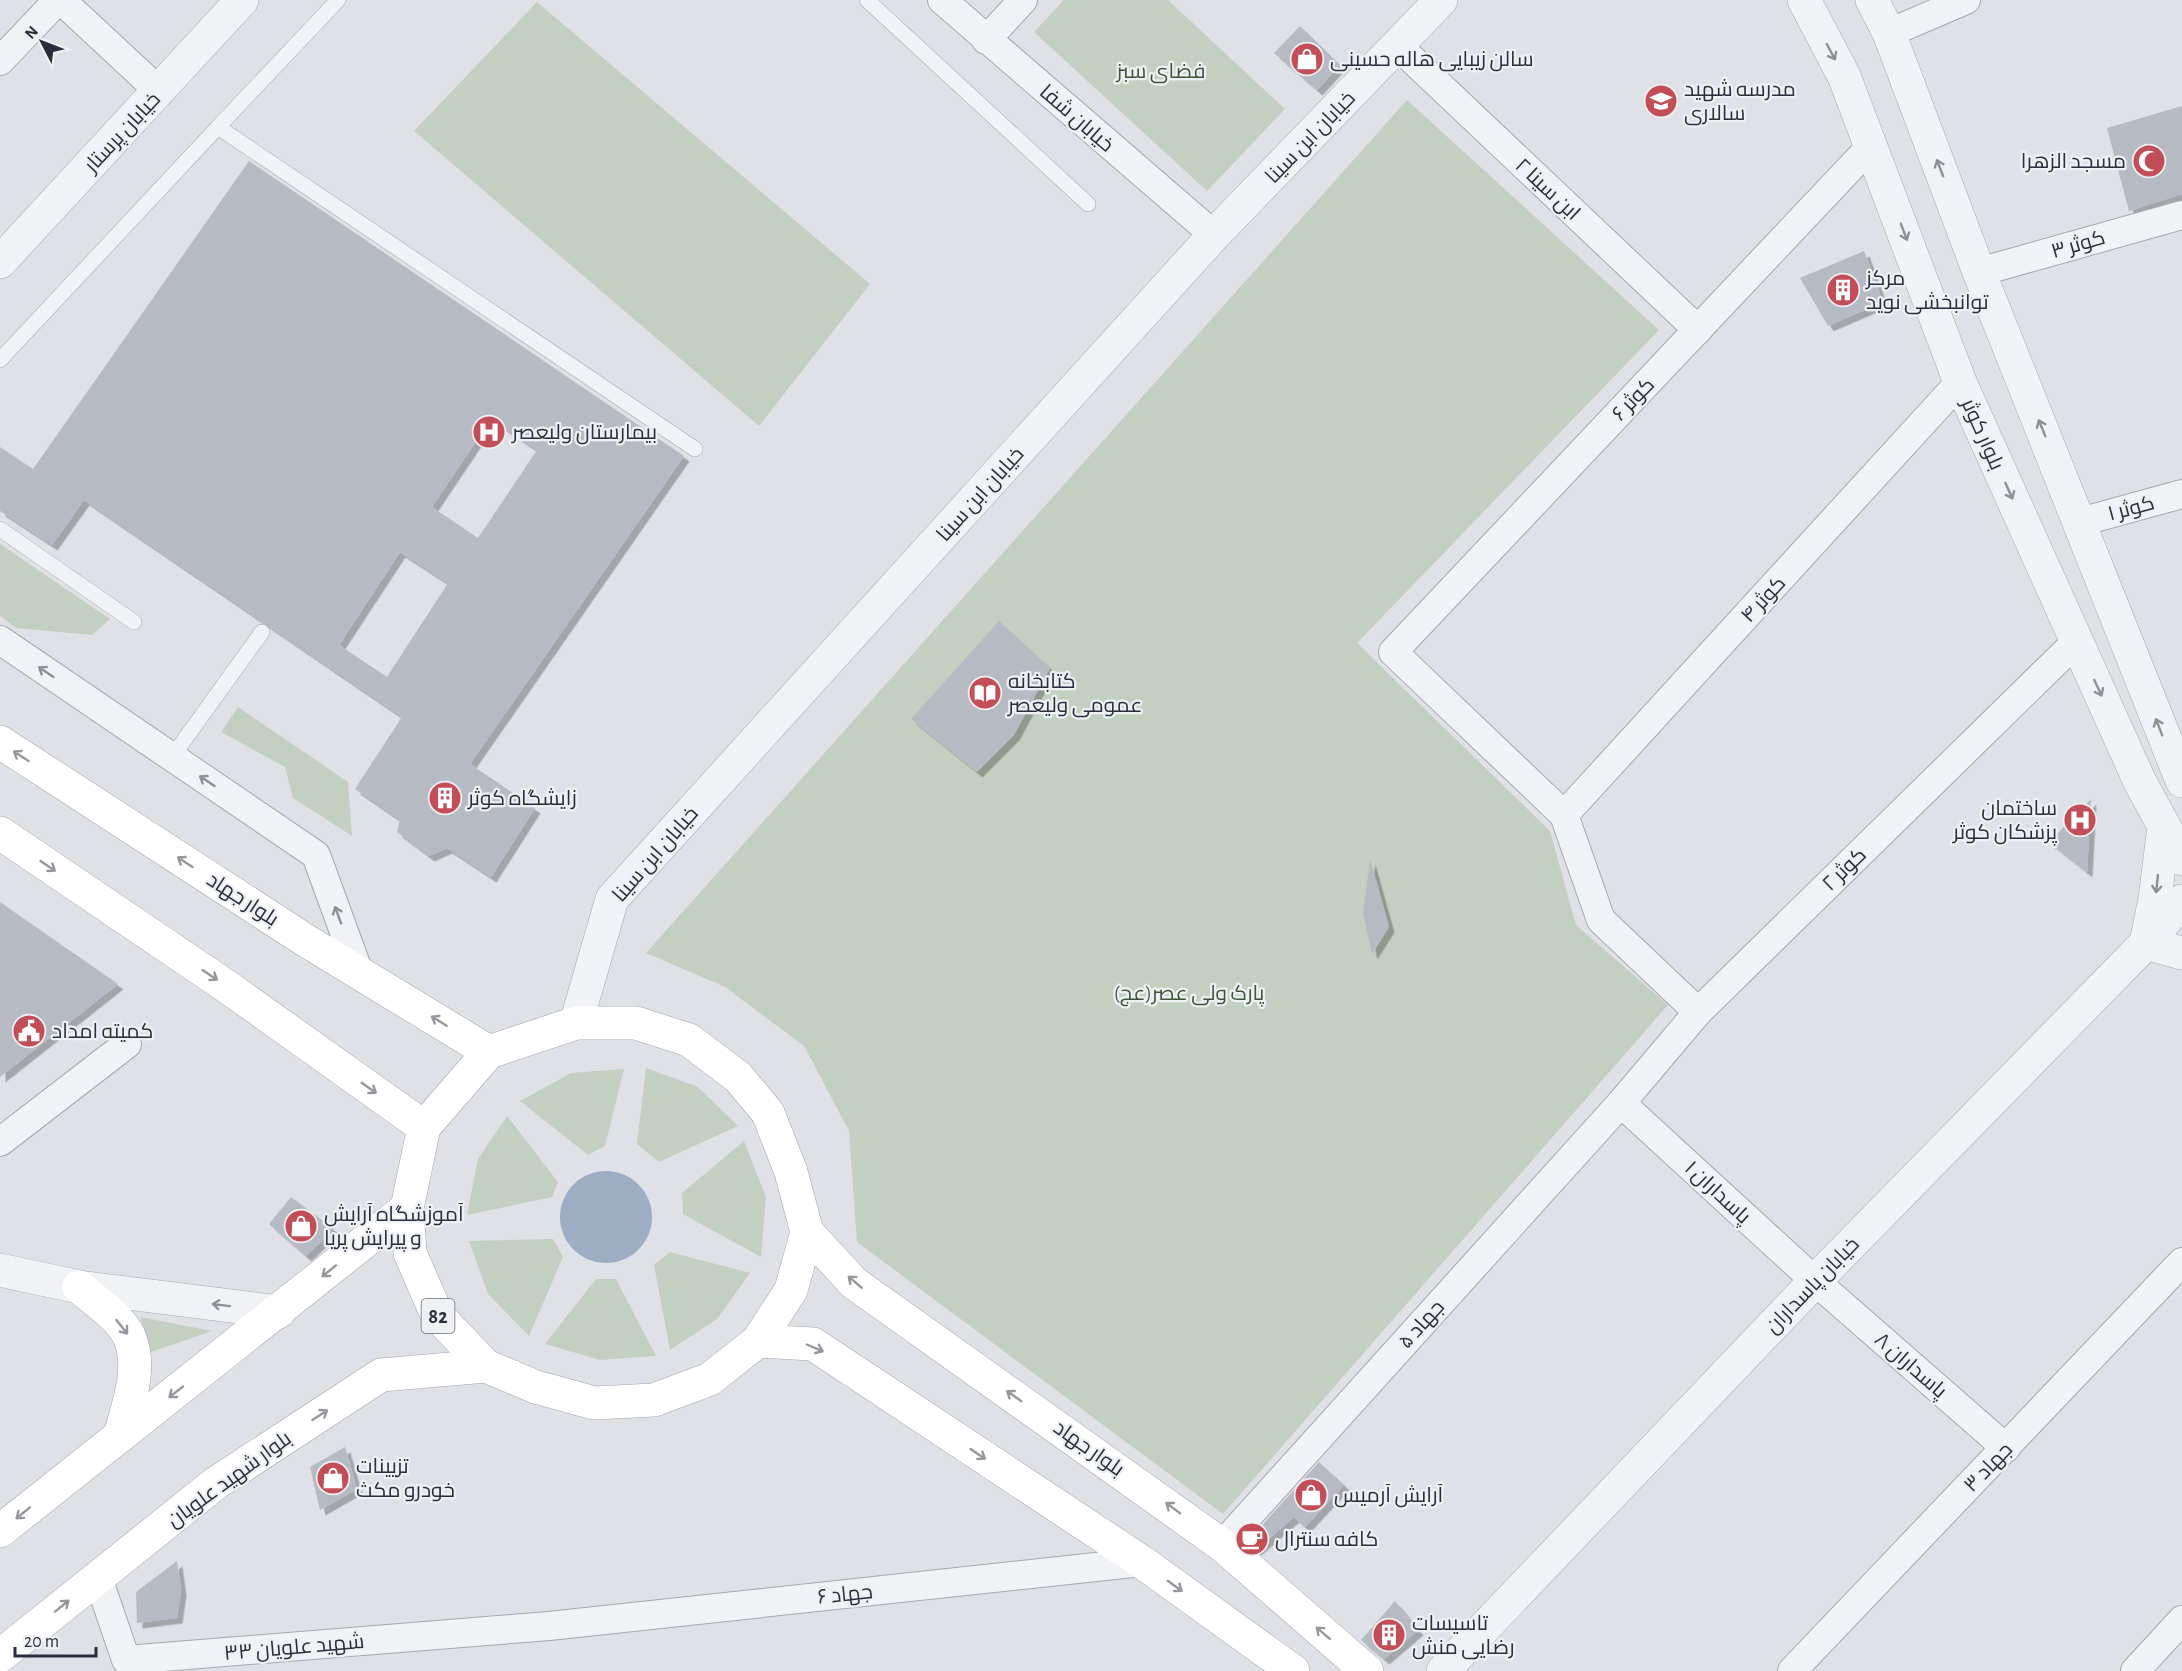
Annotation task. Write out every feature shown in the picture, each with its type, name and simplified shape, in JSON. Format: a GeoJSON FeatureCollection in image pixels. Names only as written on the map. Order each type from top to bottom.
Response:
{"type":"FeatureCollection","features":[{"type":"Feature","properties":{"kind":"main road","name":"بلوار جهاد"},"geometry":{"type":"LineString","coordinates":[[0,742],[305,940],[358,970],[489,1052]]}},
{"type":"Feature","properties":{"kind":"main road"},"geometry":{"type":"LineString","coordinates":[[0,833],[226,986],[424,1127]]}},
{"type":"Feature","properties":{"kind":"main road"},"geometry":{"type":"LineString","coordinates":[[489,1052],[576,1023],[636,1023],[688,1040],[738,1077],[768,1113],[791,1172],[807,1232]]}},
{"type":"Feature","properties":{"kind":"main road","name":"82"},"geometry":{"type":"LineString","coordinates":[[489,1052],[424,1127],[407,1208],[410,1253],[437,1315],[486,1366],[536,1388],[594,1403],[654,1400],[710,1379],[758,1341],[791,1290],[807,1232]]}},
{"type":"Feature","properties":{"kind":"main road"},"geometry":{"type":"LineString","coordinates":[[0,1532],[407,1208]]}},
{"type":"Feature","properties":{"kind":"main road","name":"بلوار جهاد"},"geometry":{"type":"LineString","coordinates":[[807,1232],[854,1283],[1222,1545],[1367,1671]]}},
{"type":"Feature","properties":{"kind":"main road"},"geometry":{"type":"LineString","coordinates":[[79,1287],[114,1317],[129,1336],[135,1372],[120,1436]]}},
{"type":"Feature","properties":{"kind":"main road"},"geometry":{"type":"LineString","coordinates":[[758,1341],[813,1344],[1142,1562],[1293,1671]]}},
{"type":"Feature","properties":{"kind":"main road","name":"بلوار شهید علویان"},"geometry":{"type":"LineString","coordinates":[[0,1656],[216,1484],[381,1375],[486,1366]]}},
{"type":"Feature","properties":{"kind":"street"},"geometry":{"type":"LineString","coordinates":[[0,61],[60,0],[160,92]]}},
{"type":"Feature","properties":{"kind":"street","name":"خیابان پرستار"},"geometry":{"type":"LineString","coordinates":[[0,262],[160,92],[242,0]]}},
{"type":"Feature","properties":{"kind":"street","name":"خیابان شفا"},"geometry":{"type":"LineString","coordinates":[[942,0],[1214,235]]}},
{"type":"Feature","properties":{"kind":"street"},"geometry":{"type":"LineString","coordinates":[[986,40],[1023,0]]}},
{"type":"Feature","properties":{"kind":"street","name":"خیابان ابن سینا"},"geometry":{"type":"LineString","coordinates":[[576,1023],[612,899],[1214,235],[1441,0]]}},
{"type":"Feature","properties":{"kind":"street","name":"بلوار کوثر"},"geometry":{"type":"LineString","coordinates":[[1804,0],[1844,76],[1960,382],[2140,782],[2182,859]]}},
{"type":"Feature","properties":{"kind":"street"},"geometry":{"type":"LineString","coordinates":[[1872,0],[1889,33],[1979,272],[2178,773],[2140,782]]}},
{"type":"Feature","properties":{"kind":"street"},"geometry":{"type":"LineString","coordinates":[[1889,33],[1966,0]]}},
{"type":"Feature","properties":{"kind":"street","name":"ابن سینا ۲"},"geometry":{"type":"LineString","coordinates":[[1398,47],[1698,330]]}},
{"type":"Feature","properties":{"kind":"street","name":"کوثر ۶"},"geometry":{"type":"LineString","coordinates":[[1564,815],[1392,652],[1872,145]]}},
{"type":"Feature","properties":{"kind":"street","name":"کوثر ۳"},"geometry":{"type":"LineString","coordinates":[[1979,272],[2179,216]]}},
{"type":"Feature","properties":{"kind":"street","name":"کوثر ۴"},"geometry":{"type":"LineString","coordinates":[[1564,815],[1960,382]]}},
{"type":"Feature","properties":{"kind":"street","name":"کوثر ۱"},"geometry":{"type":"LineString","coordinates":[[2080,522],[2182,494]]}},
{"type":"Feature","properties":{"kind":"street"},"geometry":{"type":"LineString","coordinates":[[0,640],[316,855],[358,970]]}},
{"type":"Feature","properties":{"kind":"street","name":"کوثر ۲"},"geometry":{"type":"LineString","coordinates":[[1621,1103],[1698,1012],[2076,642]]}},
{"type":"Feature","properties":{"kind":"street"},"geometry":{"type":"LineString","coordinates":[[1564,815],[1601,920],[1698,1012]]}},
{"type":"Feature","properties":{"kind":"street"},"geometry":{"type":"LineString","coordinates":[[2164,826],[2155,899],[2146,943],[2182,953]]}},
{"type":"Feature","properties":{"kind":"street","name":"خیابان پاسداران"},"geometry":{"type":"LineString","coordinates":[[1443,1671],[1815,1281],[2146,943],[2182,901]]}},
{"type":"Feature","properties":{"kind":"street"},"geometry":{"type":"LineString","coordinates":[[0,1142],[127,1044]]}},
{"type":"Feature","properties":{"kind":"street","name":"پاسداران ۱"},"geometry":{"type":"LineString","coordinates":[[1621,1103],[1815,1281]]}},
{"type":"Feature","properties":{"kind":"street","name":"جهاد ۵"},"geometry":{"type":"LineString","coordinates":[[1222,1545],[1621,1103]]}},
{"type":"Feature","properties":{"kind":"street","name":"جهاد ۳"},"geometry":{"type":"LineString","coordinates":[[1792,1671],[2182,1262]]}},
{"type":"Feature","properties":{"kind":"street"},"geometry":{"type":"LineString","coordinates":[[0,1270],[79,1287],[279,1312]]}},
{"type":"Feature","properties":{"kind":"street","name":"پاسداران ۸"},"geometry":{"type":"LineString","coordinates":[[1815,1281],[2006,1448]]}},
{"type":"Feature","properties":{"kind":"street","name":"جهاد ۶"},"geometry":{"type":"LineString","coordinates":[[549,1626],[1142,1562]]}},
{"type":"Feature","properties":{"kind":"street","name":"شهید علویان ۳۳"},"geometry":{"type":"LineString","coordinates":[[98,1578],[126,1660],[549,1626]]}},
{"type":"Feature","properties":{"kind":"street"},"geometry":{"type":"LineString","coordinates":[[2135,1671],[2182,1620]]}},
{"type":"Feature","properties":{"kind":"lane"},"geometry":{"type":"LineString","coordinates":[[0,360],[338,0]]}},
{"type":"Feature","properties":{"kind":"lane"},"geometry":{"type":"LineString","coordinates":[[867,0],[1088,204]]}},
{"type":"Feature","properties":{"kind":"lane"},"geometry":{"type":"LineString","coordinates":[[218,127],[695,449]]}},
{"type":"Feature","properties":{"kind":"lane"},"geometry":{"type":"LineString","coordinates":[[0,529],[134,622]]}},
{"type":"Feature","properties":{"kind":"lane"},"geometry":{"type":"LineString","coordinates":[[172,757],[262,632]]}},
{"type":"Feature","properties":{"kind":"green space","name":"فضای سبز"},"geometry":{"type":"Polygon","coordinates":[[[1064,0],[1168,0],[1285,109],[1207,191],[1034,32],[1064,0]]]}},
{"type":"Feature","properties":{"kind":"green space"},"geometry":{"type":"Polygon","coordinates":[[[537,2],[870,284],[759,426],[414,131],[537,2]]]}},
{"type":"Feature","properties":{"kind":"green space","name":"پارک ولی عصر(عج)"},"geometry":{"type":"Polygon","coordinates":[[[1407,100],[1659,330],[1357,643],[1550,831],[1576,925],[1668,1005],[1223,1514],[857,1242],[849,1131],[804,1046],[725,987],[646,953],[1407,100]]]}},
{"type":"Feature","properties":{"kind":"green space"},"geometry":{"type":"Polygon","coordinates":[[[0,544],[110,619],[92,635],[16,628],[0,616],[0,544]]]}},
{"type":"Feature","properties":{"kind":"green space"},"geometry":{"type":"Polygon","coordinates":[[[238,707],[348,782],[352,836],[293,798],[285,767],[221,732],[238,707]]]}},
{"type":"Feature","properties":{"kind":"green space"},"geometry":{"type":"Polygon","coordinates":[[[646,1068],[698,1087],[738,1126],[659,1162],[637,1144],[646,1068]]]}},
{"type":"Feature","properties":{"kind":"green space"},"geometry":{"type":"Polygon","coordinates":[[[624,1069],[605,1146],[588,1155],[520,1101],[571,1073],[624,1069]]]}},
{"type":"Feature","properties":{"kind":"green space"},"geometry":{"type":"Polygon","coordinates":[[[507,1116],[558,1182],[552,1197],[467,1215],[478,1159],[507,1116]]]}},
{"type":"Feature","properties":{"kind":"green space"},"geometry":{"type":"Polygon","coordinates":[[[744,1141],[766,1197],[761,1257],[683,1214],[682,1193],[744,1141]]]}},
{"type":"Feature","properties":{"kind":"green space"},"geometry":{"type":"Polygon","coordinates":[[[553,1239],[563,1257],[529,1336],[488,1294],[469,1241],[553,1239]]]}},
{"type":"Feature","properties":{"kind":"green space"},"geometry":{"type":"Polygon","coordinates":[[[670,1252],[750,1273],[717,1319],[670,1350],[654,1265],[670,1252]]]}},
{"type":"Feature","properties":{"kind":"green space"},"geometry":{"type":"Polygon","coordinates":[[[596,1279],[616,1279],[656,1356],[600,1360],[545,1344],[596,1279]]]}},
{"type":"Feature","properties":{"kind":"green space"},"geometry":{"type":"Polygon","coordinates":[[[140,1317],[212,1331],[151,1352],[140,1317]]]}},
{"type":"Feature","properties":{"kind":"water"},"geometry":{"type":"Polygon","coordinates":[[[606,1171],[624,1174],[639,1184],[649,1199],[652,1217],[649,1235],[639,1250],[624,1260],[606,1263],[588,1260],[573,1250],[563,1235],[560,1217],[563,1199],[573,1184],[588,1174],[606,1171]]]}},
{"type":"Feature","properties":{"kind":"building","name":"سالن زیبایی هاله حسینی"},"geometry":{"type":"Polygon","coordinates":[[[1300,26],[1340,65],[1317,90],[1274,53],[1300,26]]]}},
{"type":"Feature","properties":{"kind":"building","name":"مسجد الزهرا"},"geometry":{"type":"Polygon","coordinates":[[[2182,106],[2182,194],[2129,211],[2107,128],[2182,106]]]}},
{"type":"Feature","properties":{"kind":"building"},"geometry":{"type":"Polygon","coordinates":[[[249,161],[684,456],[470,764],[535,808],[491,877],[447,848],[429,856],[397,832],[400,820],[355,789],[402,717],[84,500],[52,545],[0,511],[0,447],[33,469],[249,161]],[[491,419],[432,507],[478,538],[537,450],[491,419]],[[400,552],[339,645],[387,677],[448,583],[400,552]]]}},
{"type":"Feature","properties":{"kind":"building","name":"مرکز توانبخشی نوید"},"geometry":{"type":"Polygon","coordinates":[[[1864,251],[1883,302],[1828,326],[1800,278],[1864,251]]]}},
{"type":"Feature","properties":{"kind":"building","name":"کتابخانه عمومی ولیعصر"},"geometry":{"type":"Polygon","coordinates":[[[999,621],[1050,668],[1014,735],[977,772],[911,719],[999,621]]]}},
{"type":"Feature","properties":{"kind":"building","name":"ساختمان پزشکان کوثر"},"geometry":{"type":"Polygon","coordinates":[[[2091,799],[2087,872],[2049,842],[2091,799]]]}},
{"type":"Feature","properties":{"kind":"building"},"geometry":{"type":"Polygon","coordinates":[[[1370,859],[1389,927],[1372,954],[1363,913],[1370,859]]]}},
{"type":"Feature","properties":{"kind":"building","name":"کمیته امداد"},"geometry":{"type":"Polygon","coordinates":[[[0,902],[118,984],[0,1077],[0,902]]]}},
{"type":"Feature","properties":{"kind":"building","name":"آموزشگاه آرایش و پیرایش پریا"},"geometry":{"type":"Polygon","coordinates":[[[291,1197],[334,1229],[306,1256],[269,1224],[291,1197]]]}},
{"type":"Feature","properties":{"kind":"building","name":"تزیینات خودرو مکث"},"geometry":{"type":"Polygon","coordinates":[[[345,1447],[357,1489],[320,1510],[310,1467],[345,1447]]]}},
{"type":"Feature","properties":{"kind":"building","name":"آرایش آرمیس"},"geometry":{"type":"Polygon","coordinates":[[[1319,1462],[1344,1485],[1305,1527],[1294,1517],[1256,1550],[1247,1542],[1319,1462]]]}},
{"type":"Feature","properties":{"kind":"building"},"geometry":{"type":"Polygon","coordinates":[[[177,1561],[181,1590],[177,1618],[137,1623],[136,1592],[177,1561]]]}},
{"type":"Feature","properties":{"kind":"building","name":"تاسیسات رضایی منش"},"geometry":{"type":"Polygon","coordinates":[[[1395,1601],[1418,1630],[1384,1659],[1361,1640],[1395,1601]]]}},
{"type":"Feature","properties":{"kind":"place","name":"سالن زیبایی هاله حسینی"},"geometry":{"type":"Point","coordinates":[1307,59]}},
{"type":"Feature","properties":{"kind":"place","name":"مدرسه شهید سالاری"},"geometry":{"type":"Point","coordinates":[1661,101]}},
{"type":"Feature","properties":{"kind":"place","name":"مسجد الزهرا"},"geometry":{"type":"Point","coordinates":[2149,161]}},
{"type":"Feature","properties":{"kind":"place","name":"مرکز توانبخشی نوید"},"geometry":{"type":"Point","coordinates":[1843,290]}},
{"type":"Feature","properties":{"kind":"place","name":"بیمارستان ولیعصر"},"geometry":{"type":"Point","coordinates":[489,432]}},
{"type":"Feature","properties":{"kind":"place","name":"کتابخانه عمومی ولیعصر"},"geometry":{"type":"Point","coordinates":[985,693]}},
{"type":"Feature","properties":{"kind":"place","name":"زایشگاه کوثر"},"geometry":{"type":"Point","coordinates":[445,798]}},
{"type":"Feature","properties":{"kind":"place","name":"ساختمان پزشکان کوثر"},"geometry":{"type":"Point","coordinates":[2080,820]}},
{"type":"Feature","properties":{"kind":"place","name":"کمیته امداد"},"geometry":{"type":"Point","coordinates":[29,1031]}},
{"type":"Feature","properties":{"kind":"place","name":"آموزشگاه آرایش و پیرایش پریا"},"geometry":{"type":"Point","coordinates":[301,1226]}},
{"type":"Feature","properties":{"kind":"place","name":"تزیینات خودرو مکث"},"geometry":{"type":"Point","coordinates":[333,1478]}},
{"type":"Feature","properties":{"kind":"place","name":"آرایش آرمیس"},"geometry":{"type":"Point","coordinates":[1311,1495]}},
{"type":"Feature","properties":{"kind":"place","name":"کافه سنترال"},"geometry":{"type":"Point","coordinates":[1252,1539]}},
{"type":"Feature","properties":{"kind":"place","name":"تاسیسات رضایی منش"},"geometry":{"type":"Point","coordinates":[1389,1635]}}]}
